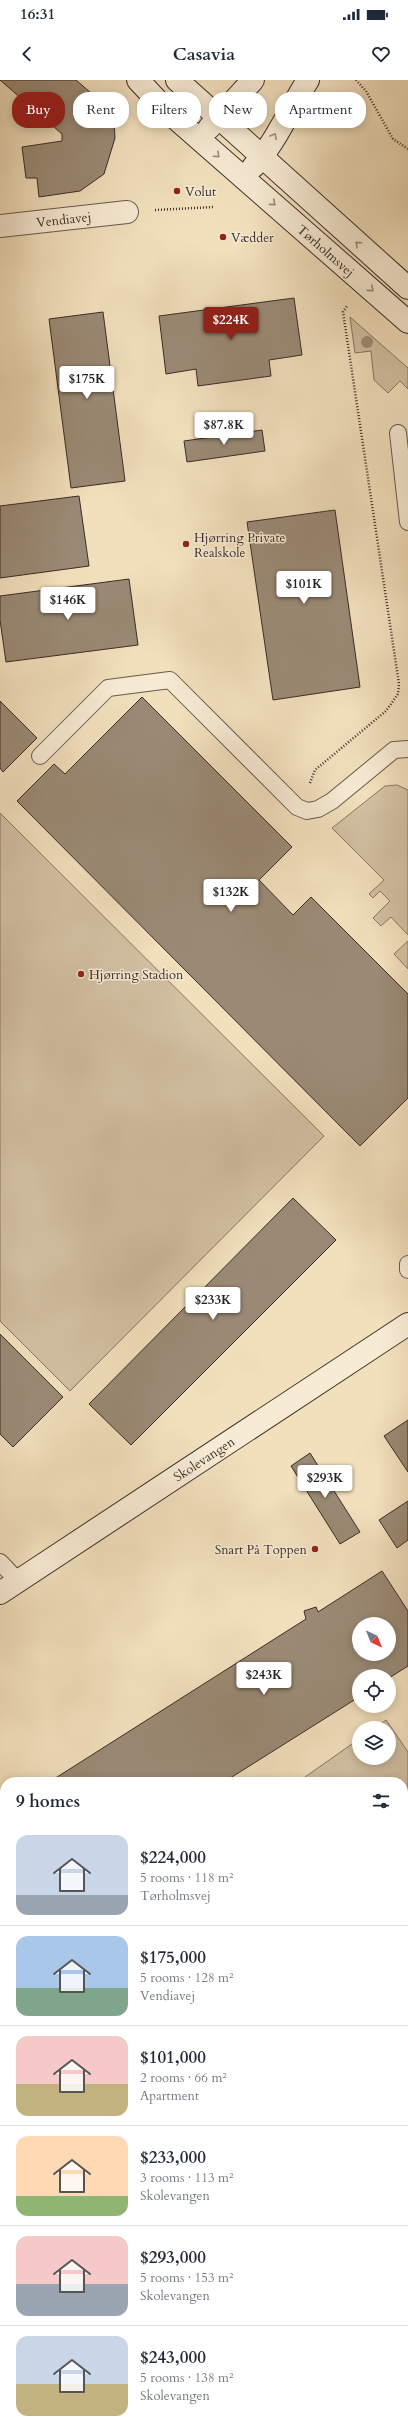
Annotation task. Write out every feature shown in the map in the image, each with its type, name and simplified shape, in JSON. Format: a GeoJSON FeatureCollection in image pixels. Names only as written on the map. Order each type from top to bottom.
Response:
{"type":"FeatureCollection","features":[{"type":"Feature","properties":{"kind":"street","name":"Tørholmsvej"},"geometry":{"type":"LineString","coordinates":[[138,80],[243,179],[408,322]]}},
{"type":"Feature","properties":{"kind":"street","name":"Tørholmsvej"},"geometry":{"type":"LineString","coordinates":[[177,80],[209,107]]}},
{"type":"Feature","properties":{"kind":"street"},"geometry":{"type":"LineString","coordinates":[[242,92],[253,80]]}},
{"type":"Feature","properties":{"kind":"street"},"geometry":{"type":"LineString","coordinates":[[243,179],[263,157],[308,80]]}},
{"type":"Feature","properties":{"kind":"street"},"geometry":{"type":"LineString","coordinates":[[199,139],[209,128]]}},
{"type":"Feature","properties":{"kind":"street","name":"Tørholmsvej"},"geometry":{"type":"LineString","coordinates":[[232,128],[408,288]]}},
{"type":"Feature","properties":{"kind":"street","name":"Vendiavej"},"geometry":{"type":"LineString","coordinates":[[0,226],[127,212]]}},
{"type":"Feature","properties":{"kind":"street","name":"Skolevangen"},"geometry":{"type":"LineString","coordinates":[[0,1593],[408,1324]]}},
{"type":"Feature","properties":{"kind":"lane"},"geometry":{"type":"LineString","coordinates":[[408,442],[398,433],[408,522]]}},
{"type":"Feature","properties":{"kind":"lane"},"geometry":{"type":"LineString","coordinates":[[40,756],[108,688],[170,680],[298,807],[308,811],[318,809],[332,801],[394,750],[408,749]]}},
{"type":"Feature","properties":{"kind":"lane"},"geometry":{"type":"LineString","coordinates":[[408,1264],[408,1270]]}},
{"type":"Feature","properties":{"kind":"lane"},"geometry":{"type":"LineString","coordinates":[[0,1562],[18,1581]]}},
{"type":"Feature","properties":{"kind":"path"},"geometry":{"type":"LineString","coordinates":[[356,80],[366,91],[393,139],[408,149]]}},
{"type":"Feature","properties":{"kind":"path"},"geometry":{"type":"LineString","coordinates":[[127,212],[214,207]]}},
{"type":"Feature","properties":{"kind":"path"},"geometry":{"type":"LineString","coordinates":[[305,786],[309,785],[314,777],[315,770],[386,711],[398,694],[399,684],[343,312],[365,284]]}},
{"type":"Feature","properties":{"kind":"shaded area"},"geometry":{"type":"Polygon","coordinates":[[[350,317],[408,368],[408,389],[400,381],[388,393],[374,380],[371,351],[355,353],[350,317]]]}},
{"type":"Feature","properties":{"kind":"shaded area"},"geometry":{"type":"Polygon","coordinates":[[[397,785],[408,790],[408,935],[391,917],[381,926],[373,918],[390,901],[380,891],[373,898],[369,894],[384,880],[332,828],[385,786],[397,785]]]}},
{"type":"Feature","properties":{"kind":"shaded area","name":"Hjørring Stadion"},"geometry":{"type":"Polygon","coordinates":[[[0,813],[324,1136],[70,1391],[0,1321],[0,813]]]}},
{"type":"Feature","properties":{"kind":"shaded area"},"geometry":{"type":"Polygon","coordinates":[[[408,941],[408,969],[394,954],[408,941]]]}},
{"type":"Feature","properties":{"kind":"shaded area"},"geometry":{"type":"Polygon","coordinates":[[[396,1735],[408,1752],[408,1777],[305,1777],[352,1744],[352,1765],[396,1765],[396,1735]]]}},
{"type":"Feature","properties":{"kind":"building"},"geometry":{"type":"Polygon","coordinates":[[[0,80],[76,80],[90,92],[73,92],[73,128],[114,128],[115,138],[104,174],[80,191],[39,197],[37,178],[26,178],[22,147],[62,141],[62,134],[55,128],[65,128],[65,92],[14,92],[0,80]]]}},
{"type":"Feature","properties":{"kind":"building"},"geometry":{"type":"Polygon","coordinates":[[[294,298],[302,355],[269,360],[271,376],[198,386],[196,369],[166,374],[159,316],[294,298]]]}},
{"type":"Feature","properties":{"kind":"building"},"geometry":{"type":"Polygon","coordinates":[[[103,312],[125,481],[71,488],[49,319],[103,312]]]}},
{"type":"Feature","properties":{"kind":"building"},"geometry":{"type":"Polygon","coordinates":[[[262,430],[265,451],[187,462],[184,441],[262,430]]]}},
{"type":"Feature","properties":{"kind":"building"},"geometry":{"type":"Polygon","coordinates":[[[79,496],[89,566],[0,578],[0,506],[79,496]]]}},
{"type":"Feature","properties":{"kind":"building"},"geometry":{"type":"Polygon","coordinates":[[[335,510],[360,687],[273,700],[247,522],[335,510]]]}},
{"type":"Feature","properties":{"kind":"building"},"geometry":{"type":"Polygon","coordinates":[[[129,579],[138,645],[6,662],[0,620],[0,596],[129,579]]]}},
{"type":"Feature","properties":{"kind":"building"},"geometry":{"type":"Polygon","coordinates":[[[142,697],[292,847],[259,880],[293,915],[311,897],[408,994],[408,1098],[360,1146],[17,801],[54,764],[65,774],[142,697]]]}},
{"type":"Feature","properties":{"kind":"building"},"geometry":{"type":"Polygon","coordinates":[[[0,701],[37,738],[3,772],[0,768],[0,701]]]}},
{"type":"Feature","properties":{"kind":"building"},"geometry":{"type":"Polygon","coordinates":[[[293,1198],[336,1240],[131,1445],[89,1404],[293,1198]]]}},
{"type":"Feature","properties":{"kind":"building"},"geometry":{"type":"Polygon","coordinates":[[[0,1334],[63,1397],[13,1447],[0,1434],[0,1334]]]}},
{"type":"Feature","properties":{"kind":"building"},"geometry":{"type":"Polygon","coordinates":[[[408,1420],[408,1472],[384,1436],[408,1420]]]}},
{"type":"Feature","properties":{"kind":"building"},"geometry":{"type":"Polygon","coordinates":[[[310,1453],[360,1532],[340,1544],[291,1466],[310,1453]]]}},
{"type":"Feature","properties":{"kind":"building"},"geometry":{"type":"Polygon","coordinates":[[[408,1501],[408,1540],[397,1548],[379,1520],[408,1501]]]}},
{"type":"Feature","properties":{"kind":"building"},"geometry":{"type":"Polygon","coordinates":[[[382,1571],[408,1611],[408,1666],[396,1674],[396,1669],[352,1669],[352,1701],[232,1777],[57,1777],[306,1619],[304,1611],[316,1607],[318,1612],[382,1571]]]}},
{"type":"Feature","properties":{"kind":"place","name":"Volut"},"geometry":{"type":"Point","coordinates":[177,191]}},
{"type":"Feature","properties":{"kind":"place","name":"Vædder"},"geometry":{"type":"Point","coordinates":[223,237]}},
{"type":"Feature","properties":{"kind":"place","name":"Hjørring Private Realskole"},"geometry":{"type":"Point","coordinates":[186,544]}},
{"type":"Feature","properties":{"kind":"place","name":"Hjørring Stadion"},"geometry":{"type":"Point","coordinates":[81,974]}},
{"type":"Feature","properties":{"kind":"place","name":"Snart På Toppen"},"geometry":{"type":"Point","coordinates":[315,1549]}}]}
